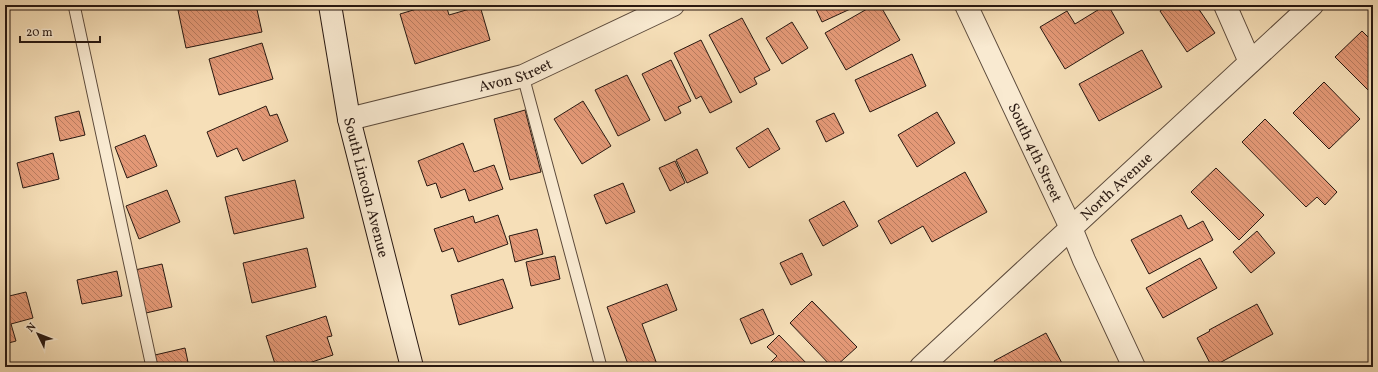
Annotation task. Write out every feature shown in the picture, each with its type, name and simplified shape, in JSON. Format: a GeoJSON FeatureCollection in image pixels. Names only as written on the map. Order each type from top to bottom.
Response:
{"type":"FeatureCollection","features":[{"type":"Feature","properties":{"kind":"street","name":"South Lincoln Avenue"},"geometry":{"type":"LineString","coordinates":[[330,5],[349,119],[412,367]]}},
{"type":"Feature","properties":{"kind":"street","name":"South 4th Street"},"geometry":{"type":"LineString","coordinates":[[966,5],[1071,228],[1084,260],[1134,367]]}},
{"type":"Feature","properties":{"kind":"street"},"geometry":{"type":"LineString","coordinates":[[1225,5],[1250,62]]}},
{"type":"Feature","properties":{"kind":"street","name":"North Avenue"},"geometry":{"type":"LineString","coordinates":[[920,367],[1312,5]]}},
{"type":"Feature","properties":{"kind":"street","name":"Avon Street"},"geometry":{"type":"LineString","coordinates":[[349,119],[523,76],[661,8]]}},
{"type":"Feature","properties":{"kind":"lane"},"geometry":{"type":"LineString","coordinates":[[74,5],[152,367]]}},
{"type":"Feature","properties":{"kind":"lane"},"geometry":{"type":"LineString","coordinates":[[523,76],[601,367]]}},
{"type":"Feature","properties":{"kind":"building"},"geometry":{"type":"Polygon","coordinates":[[[201,5],[256,5],[262,32],[186,48],[178,10],[201,5]]]}},
{"type":"Feature","properties":{"kind":"building"},"geometry":{"type":"Polygon","coordinates":[[[430,5],[446,5],[449,15],[480,6],[490,40],[415,64],[400,14],[430,5]]]}},
{"type":"Feature","properties":{"kind":"building"},"geometry":{"type":"Polygon","coordinates":[[[814,5],[859,5],[822,22],[814,5]]]}},
{"type":"Feature","properties":{"kind":"building"},"geometry":{"type":"Polygon","coordinates":[[[874,5],[880,5],[900,40],[846,70],[825,33],[874,5]]]}},
{"type":"Feature","properties":{"kind":"building"},"geometry":{"type":"Polygon","coordinates":[[[1108,5],[1124,33],[1065,69],[1040,27],[1067,11],[1075,24],[1108,5]]]}},
{"type":"Feature","properties":{"kind":"building"},"geometry":{"type":"Polygon","coordinates":[[[1169,5],[1196,5],[1215,33],[1187,52],[1160,11],[1169,5]]]}},
{"type":"Feature","properties":{"kind":"building"},"geometry":{"type":"Polygon","coordinates":[[[742,18],[770,70],[754,78],[757,84],[740,93],[709,35],[742,18]]]}},
{"type":"Feature","properties":{"kind":"building"},"geometry":{"type":"Polygon","coordinates":[[[792,22],[808,48],[782,64],[766,38],[792,22]]]}},
{"type":"Feature","properties":{"kind":"building"},"geometry":{"type":"Polygon","coordinates":[[[1362,31],[1373,42],[1373,95],[1335,57],[1362,31]]]}},
{"type":"Feature","properties":{"kind":"building"},"geometry":{"type":"Polygon","coordinates":[[[701,40],[732,102],[710,113],[701,96],[696,99],[674,53],[701,40]]]}},
{"type":"Feature","properties":{"kind":"building"},"geometry":{"type":"Polygon","coordinates":[[[262,43],[273,79],[219,95],[209,59],[262,43]]]}},
{"type":"Feature","properties":{"kind":"building"},"geometry":{"type":"Polygon","coordinates":[[[1142,50],[1162,87],[1099,121],[1079,84],[1142,50]]]}},
{"type":"Feature","properties":{"kind":"building"},"geometry":{"type":"Polygon","coordinates":[[[912,54],[926,86],[870,112],[855,80],[912,54]]]}},
{"type":"Feature","properties":{"kind":"building"},"geometry":{"type":"Polygon","coordinates":[[[671,60],[691,101],[678,107],[681,113],[665,121],[642,74],[671,60]]]}},
{"type":"Feature","properties":{"kind":"building"},"geometry":{"type":"Polygon","coordinates":[[[627,75],[650,120],[618,136],[595,90],[627,75]]]}},
{"type":"Feature","properties":{"kind":"building"},"geometry":{"type":"Polygon","coordinates":[[[1324,82],[1360,119],[1329,149],[1293,113],[1324,82]]]}},
{"type":"Feature","properties":{"kind":"building"},"geometry":{"type":"Polygon","coordinates":[[[583,101],[611,146],[582,164],[554,119],[583,101]]]}},
{"type":"Feature","properties":{"kind":"building"},"geometry":{"type":"Polygon","coordinates":[[[266,106],[270,116],[277,114],[288,141],[243,161],[237,148],[217,157],[207,132],[266,106]]]}},
{"type":"Feature","properties":{"kind":"building"},"geometry":{"type":"Polygon","coordinates":[[[525,110],[541,172],[510,180],[494,119],[525,110]]]}},
{"type":"Feature","properties":{"kind":"building"},"geometry":{"type":"Polygon","coordinates":[[[79,111],[85,135],[60,141],[55,117],[79,111]]]}},
{"type":"Feature","properties":{"kind":"building"},"geometry":{"type":"Polygon","coordinates":[[[937,112],[955,143],[917,167],[898,135],[937,112]]]}},
{"type":"Feature","properties":{"kind":"building"},"geometry":{"type":"Polygon","coordinates":[[[834,113],[844,133],[826,142],[816,121],[834,113]]]}},
{"type":"Feature","properties":{"kind":"building"},"geometry":{"type":"Polygon","coordinates":[[[1265,119],[1337,192],[1325,205],[1317,197],[1306,207],[1242,142],[1265,119]]]}},
{"type":"Feature","properties":{"kind":"building"},"geometry":{"type":"Polygon","coordinates":[[[768,128],[780,149],[749,168],[736,148],[768,128]]]}},
{"type":"Feature","properties":{"kind":"building"},"geometry":{"type":"Polygon","coordinates":[[[145,135],[157,166],[127,178],[115,147],[145,135]]]}},
{"type":"Feature","properties":{"kind":"building"},"geometry":{"type":"Polygon","coordinates":[[[1373,137],[1373,145],[1369,141],[1373,137]]]}},
{"type":"Feature","properties":{"kind":"building"},"geometry":{"type":"Polygon","coordinates":[[[463,143],[474,172],[494,165],[503,189],[469,201],[465,189],[441,198],[436,183],[427,186],[418,161],[463,143]]]}},
{"type":"Feature","properties":{"kind":"building"},"geometry":{"type":"Polygon","coordinates":[[[697,149],[708,173],[687,183],[676,160],[697,149]]]}},
{"type":"Feature","properties":{"kind":"building"},"geometry":{"type":"Polygon","coordinates":[[[53,153],[59,179],[23,188],[17,163],[53,153]]]}},
{"type":"Feature","properties":{"kind":"building"},"geometry":{"type":"Polygon","coordinates":[[[675,161],[685,183],[670,191],[659,168],[675,161]]]}},
{"type":"Feature","properties":{"kind":"building"},"geometry":{"type":"Polygon","coordinates":[[[1216,168],[1264,215],[1239,240],[1191,192],[1216,168]]]}},
{"type":"Feature","properties":{"kind":"building"},"geometry":{"type":"Polygon","coordinates":[[[965,172],[987,212],[932,242],[923,226],[891,244],[878,221],[965,172]]]}},
{"type":"Feature","properties":{"kind":"building"},"geometry":{"type":"Polygon","coordinates":[[[295,180],[304,218],[234,234],[225,197],[295,180]]]}},
{"type":"Feature","properties":{"kind":"building"},"geometry":{"type":"Polygon","coordinates":[[[623,183],[635,212],[606,224],[594,195],[623,183]]]}},
{"type":"Feature","properties":{"kind":"building"},"geometry":{"type":"Polygon","coordinates":[[[167,190],[180,222],[139,239],[126,206],[167,190]]]}},
{"type":"Feature","properties":{"kind":"building"},"geometry":{"type":"Polygon","coordinates":[[[844,201],[858,226],[823,246],[809,220],[844,201]]]}},
{"type":"Feature","properties":{"kind":"building"},"geometry":{"type":"Polygon","coordinates":[[[498,215],[508,244],[458,262],[453,248],[442,252],[434,229],[473,216],[475,223],[498,215]]]}},
{"type":"Feature","properties":{"kind":"building"},"geometry":{"type":"Polygon","coordinates":[[[1181,215],[1188,229],[1203,221],[1213,240],[1149,274],[1131,240],[1181,215]]]}},
{"type":"Feature","properties":{"kind":"building"},"geometry":{"type":"Polygon","coordinates":[[[537,229],[543,254],[515,262],[509,236],[537,229]]]}},
{"type":"Feature","properties":{"kind":"building"},"geometry":{"type":"Polygon","coordinates":[[[1257,231],[1275,253],[1251,273],[1233,252],[1257,231]]]}},
{"type":"Feature","properties":{"kind":"building"},"geometry":{"type":"Polygon","coordinates":[[[307,248],[316,287],[252,303],[243,263],[307,248]]]}},
{"type":"Feature","properties":{"kind":"building"},"geometry":{"type":"Polygon","coordinates":[[[802,253],[812,275],[791,285],[780,263],[802,253]]]}},
{"type":"Feature","properties":{"kind":"building"},"geometry":{"type":"Polygon","coordinates":[[[555,256],[560,279],[531,286],[526,262],[555,256]]]}},
{"type":"Feature","properties":{"kind":"building"},"geometry":{"type":"Polygon","coordinates":[[[1200,258],[1217,288],[1163,318],[1146,288],[1200,258]]]}},
{"type":"Feature","properties":{"kind":"building"},"geometry":{"type":"Polygon","coordinates":[[[162,264],[172,307],[146,313],[135,270],[162,264]]]}},
{"type":"Feature","properties":{"kind":"building"},"geometry":{"type":"Polygon","coordinates":[[[117,271],[122,296],[82,304],[77,280],[117,271]]]}},
{"type":"Feature","properties":{"kind":"building"},"geometry":{"type":"Polygon","coordinates":[[[503,279],[513,308],[459,325],[451,295],[503,279]]]}},
{"type":"Feature","properties":{"kind":"building"},"geometry":{"type":"Polygon","coordinates":[[[667,284],[677,310],[642,324],[658,367],[629,367],[607,307],[667,284]]]}},
{"type":"Feature","properties":{"kind":"building"},"geometry":{"type":"Polygon","coordinates":[[[26,292],[33,318],[11,324],[16,341],[5,344],[5,297],[26,292]]]}},
{"type":"Feature","properties":{"kind":"building"},"geometry":{"type":"Polygon","coordinates":[[[812,301],[857,347],[835,367],[832,367],[790,323],[812,301]]]}},
{"type":"Feature","properties":{"kind":"building"},"geometry":{"type":"Polygon","coordinates":[[[1257,304],[1273,334],[1212,367],[1197,338],[1257,304]]]}},
{"type":"Feature","properties":{"kind":"building"},"geometry":{"type":"Polygon","coordinates":[[[763,309],[774,334],[751,344],[740,319],[763,309]]]}},
{"type":"Feature","properties":{"kind":"building"},"geometry":{"type":"Polygon","coordinates":[[[326,316],[332,336],[327,337],[333,355],[297,367],[276,367],[266,336],[326,316]]]}},
{"type":"Feature","properties":{"kind":"building"},"geometry":{"type":"Polygon","coordinates":[[[1046,333],[1064,367],[997,367],[994,361],[1046,333]]]}},
{"type":"Feature","properties":{"kind":"building"},"geometry":{"type":"Polygon","coordinates":[[[779,335],[810,367],[766,367],[777,356],[767,347],[779,335]]]}},
{"type":"Feature","properties":{"kind":"building"},"geometry":{"type":"Polygon","coordinates":[[[185,348],[189,367],[158,367],[155,355],[185,348]]]}}]}
